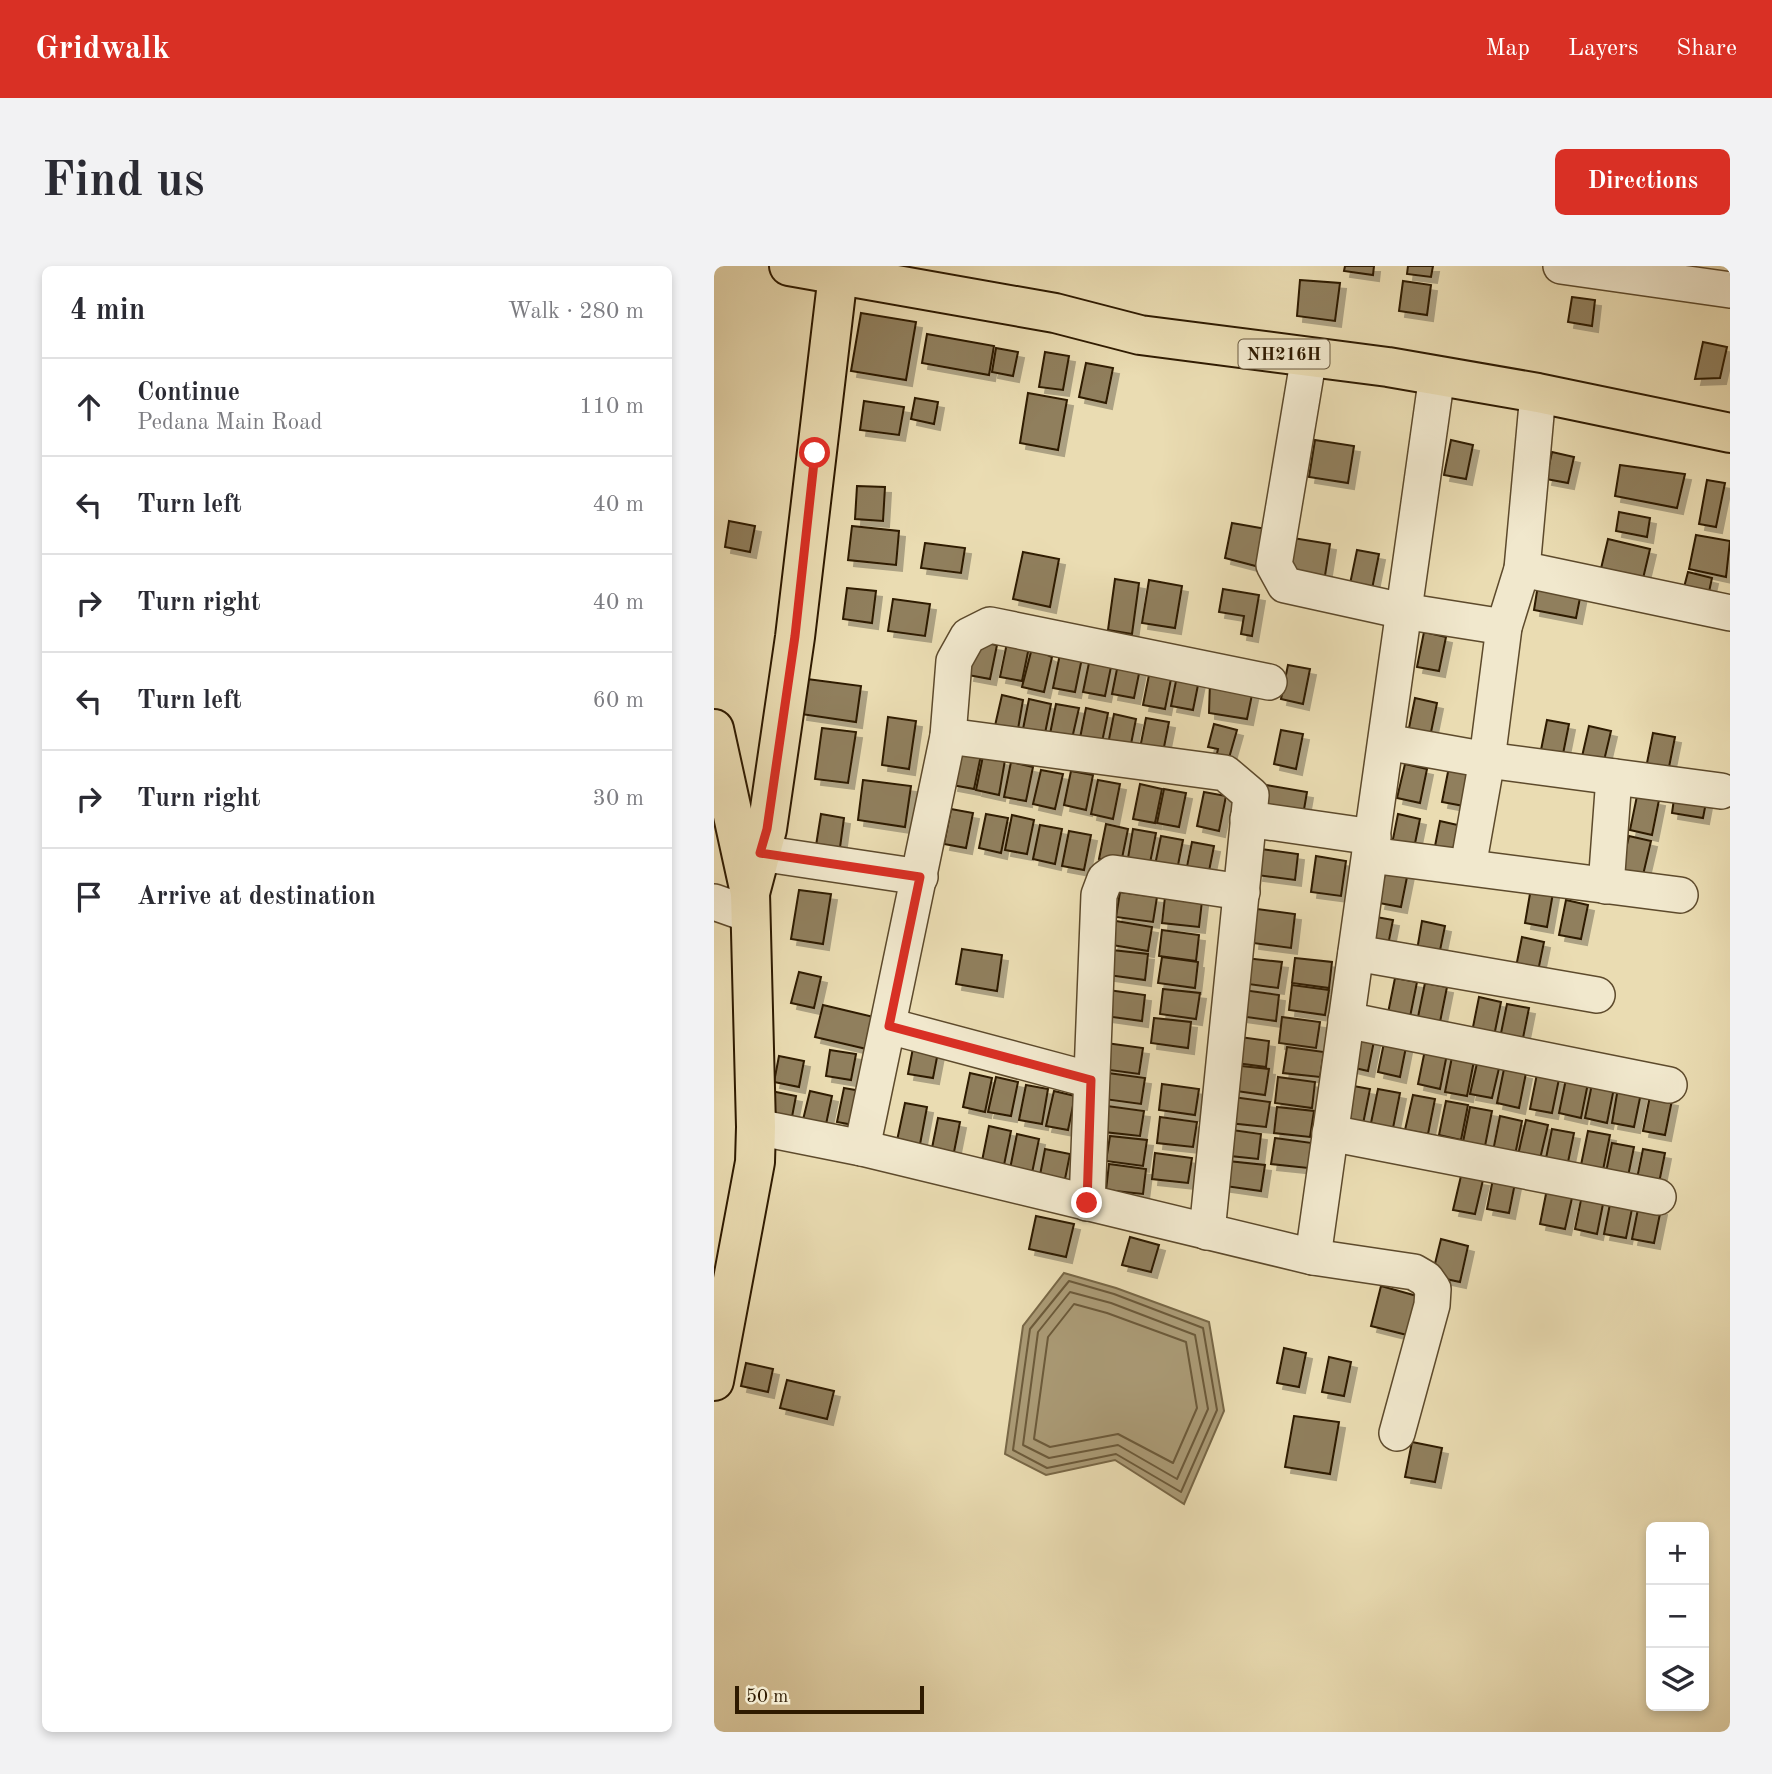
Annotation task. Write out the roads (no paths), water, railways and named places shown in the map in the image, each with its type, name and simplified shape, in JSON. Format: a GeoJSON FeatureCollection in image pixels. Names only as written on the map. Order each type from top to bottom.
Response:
{"type":"FeatureCollection","features":[{"type":"Feature","properties":{"kind":"main road","name":"NH216H"},"geometry":{"type":"LineString","coordinates":[[789,266],[839,271],[1055,313],[1140,335],[1193,345],[1308,356],[1437,376],[1538,393],[1730,433]]}},
{"type":"Feature","properties":{"kind":"main road"},"geometry":{"type":"LineString","coordinates":[[738,904],[760,853],[767,829],[795,636],[839,271]]}},
{"type":"Feature","properties":{"kind":"main road"},"geometry":{"type":"LineString","coordinates":[[714,729],[738,904],[756,1127],[755,1162],[714,1381]]}},
{"type":"Feature","properties":{"kind":"street"},"geometry":{"type":"LineString","coordinates":[[1561,266],[1688,274],[1730,290]]}},
{"type":"Feature","properties":{"kind":"street"},"geometry":{"type":"LineString","coordinates":[[1308,356],[1274,565],[1277,575],[1285,585],[1403,611],[1504,626]]}},
{"type":"Feature","properties":{"kind":"street"},"geometry":{"type":"LineString","coordinates":[[1314,1257],[1437,376]]}},
{"type":"Feature","properties":{"kind":"street"},"geometry":{"type":"LineString","coordinates":[[1468,867],[1487,760],[1504,626],[1522,569],[1538,393]]}},
{"type":"Feature","properties":{"kind":"street"},"geometry":{"type":"LineString","coordinates":[[1522,569],[1730,613]]}},
{"type":"Feature","properties":{"kind":"street"},"geometry":{"type":"LineString","coordinates":[[862,1148],[948,736],[954,661],[968,636],[990,625],[1269,682]]}},
{"type":"Feature","properties":{"kind":"street"},"geometry":{"type":"LineString","coordinates":[[948,736],[1225,773],[1251,795],[1207,1232]]}},
{"type":"Feature","properties":{"kind":"street"},"geometry":{"type":"LineString","coordinates":[[1386,741],[1487,760],[1721,791]]}},
{"type":"Feature","properties":{"kind":"street"},"geometry":{"type":"LineString","coordinates":[[1606,886],[1614,777]]}},
{"type":"Feature","properties":{"kind":"street"},"geometry":{"type":"LineString","coordinates":[[1248,819],[1468,867],[1680,895]]}},
{"type":"Feature","properties":{"kind":"street"},"geometry":{"type":"LineString","coordinates":[[760,853],[920,877]]}},
{"type":"Feature","properties":{"kind":"street"},"geometry":{"type":"LineString","coordinates":[[1087,1203],[1100,895],[1105,879],[1113,873],[1242,892]]}},
{"type":"Feature","properties":{"kind":"street"},"geometry":{"type":"LineString","coordinates":[[1356,953],[1597,995]]}},
{"type":"Feature","properties":{"kind":"street"},"geometry":{"type":"LineString","coordinates":[[1346,1020],[1669,1085]]}},
{"type":"Feature","properties":{"kind":"street"},"geometry":{"type":"LineString","coordinates":[[889,1026],[1091,1080]]}},
{"type":"Feature","properties":{"kind":"street"},"geometry":{"type":"LineString","coordinates":[[756,1127],[862,1148],[1314,1257],[1414,1272],[1426,1279],[1433,1289],[1432,1304],[1397,1433]]}},
{"type":"Feature","properties":{"kind":"street"},"geometry":{"type":"LineString","coordinates":[[1330,1133],[1658,1197]]}},
{"type":"Feature","properties":{"kind":"water"},"geometry":{"type":"Polygon","coordinates":[[[1064,1273],[1116,1288],[1209,1322],[1224,1411],[1184,1504],[1115,1460],[1046,1475],[1005,1454],[1023,1326],[1064,1273]]]}}]}
